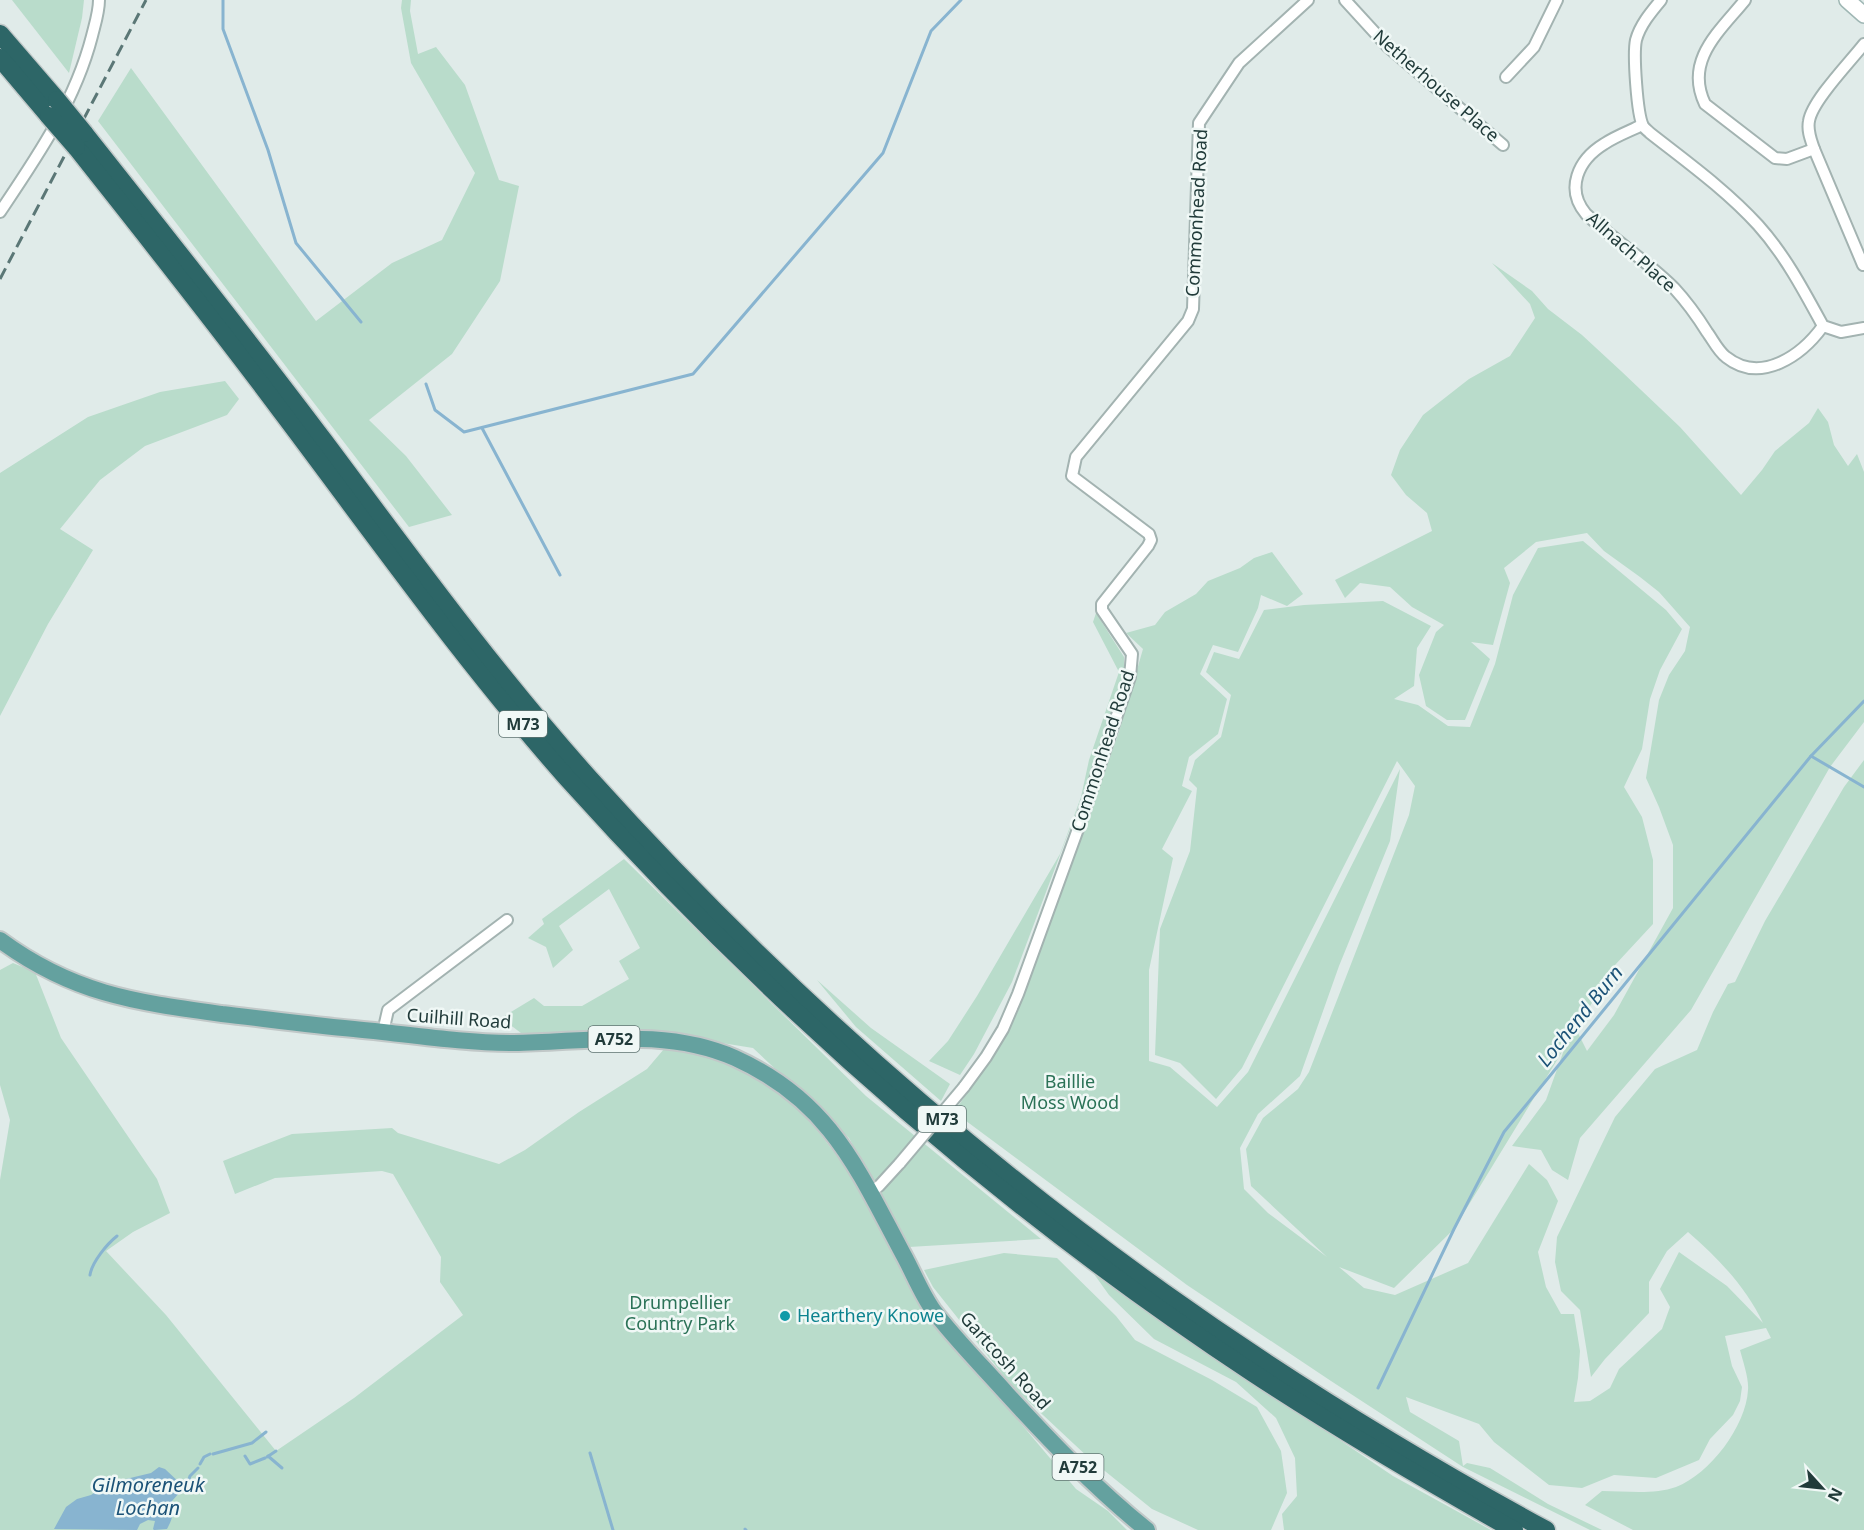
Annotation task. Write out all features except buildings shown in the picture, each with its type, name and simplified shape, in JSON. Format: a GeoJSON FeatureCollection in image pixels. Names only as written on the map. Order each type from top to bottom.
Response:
{"type":"FeatureCollection","features":[{"type":"Feature","properties":{"kind":"highway","name":"M73"},"geometry":{"type":"LineString","coordinates":[[0,25],[52,102]]}},
{"type":"Feature","properties":{"kind":"highway","name":"M73"},"geometry":{"type":"LineString","coordinates":[[0,34],[466,657],[566,776],[690,909],[830,1043],[984,1176],[1050,1227],[1149,1301],[1253,1373],[1391,1461],[1514,1530]]}},
{"type":"Feature","properties":{"kind":"highway","name":"M73"},"geometry":{"type":"LineString","coordinates":[[0,59],[20,81],[52,102]]}},
{"type":"Feature","properties":{"kind":"highway","name":"M73"},"geometry":{"type":"LineString","coordinates":[[80,140],[237,327],[436,593],[496,669],[587,776],[627,819],[738,933],[818,1010],[994,1164],[1162,1291],[1267,1363],[1403,1448],[1546,1530]]}},
{"type":"Feature","properties":{"kind":"main road","name":"Cuilhill Road"},"geometry":{"type":"LineString","coordinates":[[0,940],[44,969],[89,989],[127,1000],[298,1023],[465,1041],[512,1043],[643,1038],[679,1042],[719,1052],[774,1078],[806,1104],[845,1148],[870,1192]]}},
{"type":"Feature","properties":{"kind":"main road","name":"Gartcosh Road"},"geometry":{"type":"LineString","coordinates":[[870,1192],[932,1308],[976,1360],[1053,1443],[1113,1502],[1147,1530]]}},
{"type":"Feature","properties":{"kind":"street"},"geometry":{"type":"LineString","coordinates":[[0,212],[45,146],[64,111],[86,57],[99,0]]}},
{"type":"Feature","properties":{"kind":"street","name":"Commonhead Road"},"geometry":{"type":"LineString","coordinates":[[870,1192],[879,1186],[900,1163],[964,1087],[1003,1029],[1018,994],[1082,818],[1130,676],[1132,654],[1102,610],[1102,604],[1151,540],[1149,534],[1072,476],[1076,457],[1188,321],[1192,309],[1199,123],[1239,63],[1308,0]]}},
{"type":"Feature","properties":{"kind":"street","name":"Netherhouse Place"},"geometry":{"type":"LineString","coordinates":[[1345,0],[1388,47],[1503,145]]}},
{"type":"Feature","properties":{"kind":"street"},"geometry":{"type":"LineString","coordinates":[[1506,77],[1534,47],[1557,0]]}},
{"type":"Feature","properties":{"kind":"street"},"geometry":{"type":"LineString","coordinates":[[1661,0],[1645,21],[1636,42],[1635,55],[1642,125],[1722,190],[1759,226],[1798,280],[1823,326],[1841,332],[1864,328]]}},
{"type":"Feature","properties":{"kind":"street"},"geometry":{"type":"LineString","coordinates":[[1745,0],[1706,48],[1699,69],[1700,94],[1706,104],[1775,158],[1787,159],[1814,149]]}},
{"type":"Feature","properties":{"kind":"street"},"geometry":{"type":"LineString","coordinates":[[1847,0],[1864,15]]}},
{"type":"Feature","properties":{"kind":"street"},"geometry":{"type":"LineString","coordinates":[[1863,266],[1814,149],[1808,132],[1808,124],[1813,109],[1864,44]]}},
{"type":"Feature","properties":{"kind":"street","name":"Allnach Place"},"geometry":{"type":"LineString","coordinates":[[1642,125],[1604,144],[1589,157],[1581,168],[1575,183],[1575,193],[1580,207],[1586,214],[1675,289],[1726,358],[1749,367],[1764,367],[1787,360],[1808,345],[1823,326]]}},
{"type":"Feature","properties":{"kind":"street"},"geometry":{"type":"LineString","coordinates":[[382,1032],[388,1010],[507,920]]}},
{"type":"Feature","properties":{"kind":"green space"},"geometry":{"type":"Polygon","coordinates":[[[12,0],[84,0],[69,73],[12,0]]]}},
{"type":"Feature","properties":{"kind":"green space"},"geometry":{"type":"Polygon","coordinates":[[[402,0],[411,0],[410,11],[418,54],[436,47],[465,85],[499,180],[519,186],[500,281],[452,354],[369,420],[406,456],[452,515],[409,527],[98,121],[131,68],[316,321],[392,263],[442,240],[475,173],[411,63],[401,8],[402,0]]]}},
{"type":"Feature","properties":{"kind":"green space","name":"Baillie Moss Wood"},"geometry":{"type":"Polygon","coordinates":[[[1492,263],[1532,291],[1548,309],[1582,335],[1621,371],[1680,427],[1741,495],[1775,451],[1809,423],[1818,408],[1828,422],[1834,445],[1848,466],[1857,454],[1864,472],[1864,722],[1830,767],[1691,1010],[1580,1138],[1568,1180],[1552,1170],[1541,1150],[1512,1146],[1546,1100],[1565,1047],[1454,1229],[1394,1288],[1339,1267],[1364,1288],[1395,1295],[1468,1263],[1529,1164],[1547,1180],[1558,1201],[1538,1252],[1546,1287],[1561,1314],[1574,1314],[1580,1351],[1574,1402],[1590,1401],[1610,1388],[1619,1369],[1662,1329],[1670,1307],[1660,1289],[1679,1252],[1727,1286],[1763,1323],[1748,1297],[1730,1274],[1688,1232],[1667,1251],[1649,1282],[1649,1313],[1591,1377],[1580,1310],[1561,1291],[1555,1262],[1557,1237],[1615,1117],[1655,1069],[1697,1050],[1728,984],[1735,982],[1765,921],[1844,787],[1864,760],[1864,1530],[1633,1530],[1585,1505],[1602,1491],[1649,1492],[1676,1487],[1689,1481],[1713,1460],[1733,1433],[1746,1404],[1748,1380],[1740,1350],[1771,1338],[1766,1328],[1725,1336],[1732,1366],[1742,1387],[1740,1401],[1733,1415],[1710,1439],[1699,1460],[1656,1478],[1614,1475],[1582,1488],[1549,1485],[1494,1442],[1479,1424],[1406,1397],[1410,1412],[1459,1441],[1463,1466],[1467,1463],[1490,1468],[1548,1504],[1602,1530],[1590,1530],[1463,1467],[1331,1381],[1187,1285],[954,1112],[1000,1046],[1018,1011],[1119,732],[1143,649],[1126,633],[1155,625],[1165,612],[1196,594],[1208,581],[1240,568],[1254,558],[1272,552],[1303,594],[1287,606],[1261,595],[1258,608],[1238,652],[1213,645],[1200,674],[1227,699],[1218,734],[1189,757],[1182,786],[1192,791],[1162,849],[1173,858],[1149,970],[1149,1061],[1170,1067],[1217,1107],[1248,1072],[1400,769],[1390,841],[1339,966],[1300,1076],[1258,1114],[1240,1148],[1244,1189],[1268,1213],[1327,1257],[1251,1186],[1246,1149],[1263,1118],[1298,1089],[1309,1072],[1409,815],[1415,786],[1397,761],[1242,1068],[1216,1099],[1180,1063],[1155,1055],[1160,929],[1190,851],[1197,788],[1189,780],[1195,760],[1221,737],[1231,695],[1206,672],[1214,652],[1239,659],[1264,610],[1304,605],[1383,601],[1431,626],[1417,648],[1414,686],[1394,699],[1418,705],[1448,726],[1470,727],[1495,664],[1513,595],[1538,548],[1583,541],[1666,610],[1682,629],[1660,670],[1650,699],[1642,749],[1624,787],[1642,817],[1653,860],[1653,924],[1615,965],[1576,1029],[1587,1051],[1614,1015],[1673,908],[1673,845],[1646,778],[1659,700],[1669,675],[1685,651],[1690,627],[1659,592],[1604,551],[1587,533],[1536,542],[1504,568],[1510,583],[1493,645],[1471,642],[1490,659],[1465,720],[1447,720],[1426,706],[1419,675],[1436,632],[1444,625],[1412,607],[1390,587],[1360,583],[1345,598],[1335,580],[1432,531],[1427,513],[1406,495],[1391,475],[1400,450],[1423,415],[1469,379],[1510,356],[1535,318],[1530,304],[1492,263]]]}},
{"type":"Feature","properties":{"kind":"green space"},"geometry":{"type":"Polygon","coordinates":[[[225,381],[239,399],[227,415],[145,446],[100,480],[60,529],[93,550],[48,624],[0,716],[0,473],[88,417],[160,392],[225,381]]]}},
{"type":"Feature","properties":{"kind":"green space"},"geometry":{"type":"Polygon","coordinates":[[[1096,613],[1124,657],[1124,676],[1097,757],[1012,982],[974,1054],[960,1075],[929,1061],[948,1041],[977,996],[1060,854],[1081,797],[1089,760],[1119,672],[1093,622],[1096,613]]]}},
{"type":"Feature","properties":{"kind":"green space"},"geometry":{"type":"Polygon","coordinates":[[[624,859],[866,1096],[1041,1239],[909,1247],[849,1138],[753,1048],[666,1034],[525,1036],[501,1018],[534,998],[544,1006],[582,1006],[629,979],[619,961],[640,948],[609,889],[559,926],[573,950],[553,968],[546,947],[528,938],[544,924],[542,919],[624,859]]]}},
{"type":"Feature","properties":{"kind":"green space","name":"Drumpellier Country Park"},"geometry":{"type":"Polygon","coordinates":[[[13,963],[35,972],[61,1038],[157,1179],[170,1213],[133,1232],[106,1251],[166,1315],[276,1451],[354,1398],[463,1315],[440,1282],[441,1257],[393,1174],[382,1171],[275,1178],[235,1194],[223,1161],[292,1134],[392,1128],[398,1133],[499,1164],[525,1150],[647,1069],[664,1049],[701,1055],[734,1066],[789,1098],[850,1173],[942,1330],[1076,1489],[1108,1511],[1127,1530],[0,1530],[0,1180],[10,1120],[0,1085],[0,970],[13,963]]]}},
{"type":"Feature","properties":{"kind":"green space"},"geometry":{"type":"Polygon","coordinates":[[[817,980],[871,1028],[950,1084],[941,1101],[856,1027],[817,980]]]}},
{"type":"Feature","properties":{"kind":"green space"},"geometry":{"type":"Polygon","coordinates":[[[1004,1253],[1057,1258],[1116,1316],[1135,1340],[1212,1380],[1257,1407],[1281,1451],[1287,1493],[1271,1530],[1198,1530],[1152,1509],[1090,1459],[1011,1385],[933,1287],[924,1270],[1004,1253]]]}},
{"type":"Feature","properties":{"kind":"green space"},"geometry":{"type":"Polygon","coordinates":[[[1094,1274],[1393,1476],[1491,1530],[1284,1530],[1282,1514],[1297,1496],[1295,1458],[1276,1418],[1236,1382],[1154,1339],[1109,1295],[1094,1274]]]}},
{"type":"Feature","properties":{"kind":"water","name":"Gilmoreneuk Lochan"},"geometry":{"type":"Polygon","coordinates":[[[159,1467],[165,1469],[182,1485],[180,1492],[172,1501],[173,1514],[167,1529],[154,1530],[155,1521],[148,1520],[140,1524],[137,1530],[54,1529],[66,1507],[77,1499],[113,1485],[123,1487],[126,1479],[151,1473],[159,1467]]]}},
{"type":"Feature","properties":{"kind":"waterway"},"geometry":{"type":"LineString","coordinates":[[223,0],[223,29],[268,150],[296,243],[361,322]]}},
{"type":"Feature","properties":{"kind":"waterway"},"geometry":{"type":"LineString","coordinates":[[426,384],[435,410],[464,432],[693,374],[883,153],[931,31],[961,0]]}},
{"type":"Feature","properties":{"kind":"waterway"},"geometry":{"type":"LineString","coordinates":[[482,428],[560,575]]}},
{"type":"Feature","properties":{"kind":"waterway","name":"Lochend Burn"},"geometry":{"type":"LineString","coordinates":[[1378,1388],[1454,1229],[1504,1132],[1811,756],[1864,701]]}},
{"type":"Feature","properties":{"kind":"waterway"},"geometry":{"type":"LineString","coordinates":[[1811,756],[1864,787]]}},
{"type":"Feature","properties":{"kind":"waterway"},"geometry":{"type":"LineString","coordinates":[[90,1275],[100,1254],[117,1236]]}},
{"type":"Feature","properties":{"kind":"waterway"},"geometry":{"type":"LineString","coordinates":[[213,1454],[252,1443],[266,1432]]}},
{"type":"Feature","properties":{"kind":"waterway"},"geometry":{"type":"LineString","coordinates":[[267,1457],[276,1451]]}},
{"type":"Feature","properties":{"kind":"waterway"},"geometry":{"type":"LineString","coordinates":[[590,1453],[613,1530]]}},
{"type":"Feature","properties":{"kind":"waterway"},"geometry":{"type":"LineString","coordinates":[[200,1464],[204,1457],[210,1454]]}},
{"type":"Feature","properties":{"kind":"waterway"},"geometry":{"type":"LineString","coordinates":[[245,1456],[250,1464],[265,1458]]}},
{"type":"Feature","properties":{"kind":"waterway"},"geometry":{"type":"LineString","coordinates":[[268,1456],[282,1468]]}},
{"type":"Feature","properties":{"kind":"waterway"},"geometry":{"type":"LineString","coordinates":[[182,1485],[188,1482],[190,1476],[198,1468]]}},
{"type":"Feature","properties":{"kind":"waterway"},"geometry":{"type":"LineString","coordinates":[[184,1484],[187,1488],[191,1486]]}},
{"type":"Feature","properties":{"kind":"railway"},"geometry":{"type":"LineString","coordinates":[[0,279],[146,0]]}},
{"type":"Feature","properties":{"kind":"place","name":"Hearthery Knowe"},"geometry":{"type":"Point","coordinates":[785,1316]}}]}
